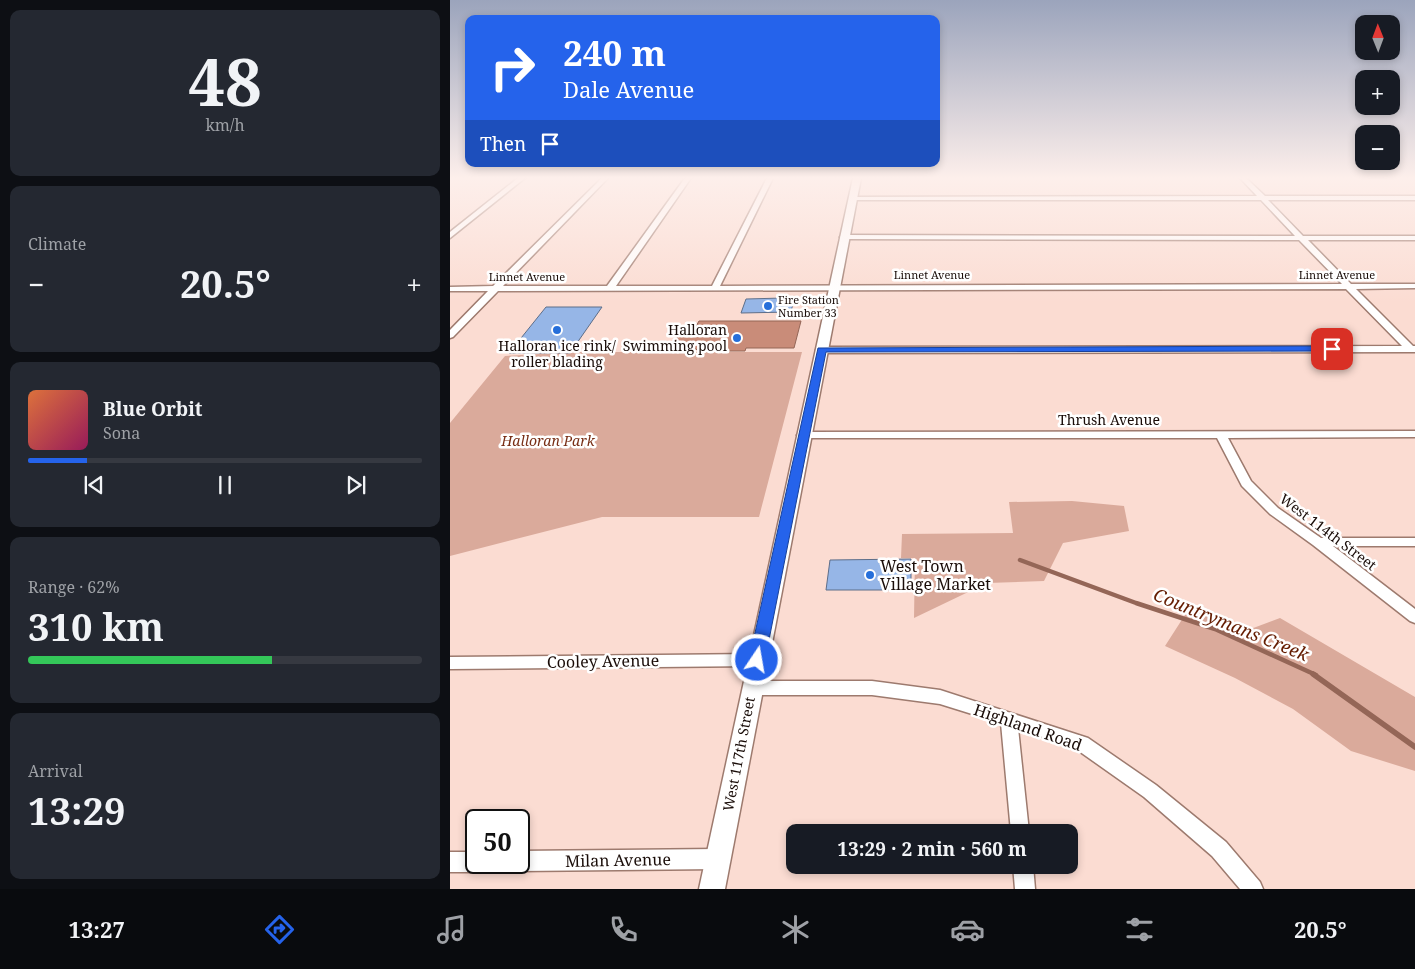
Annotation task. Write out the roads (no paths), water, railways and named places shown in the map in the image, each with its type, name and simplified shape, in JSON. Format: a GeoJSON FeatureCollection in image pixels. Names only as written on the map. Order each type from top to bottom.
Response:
{"type":"FeatureCollection","features":[{"type":"Feature","properties":{"kind":"main road","name":"West 117th Street"},"geometry":{"type":"LineString","coordinates":[[712,889],[751,688],[848,219]]}},
{"type":"Feature","properties":{"kind":"street"},"geometry":{"type":"LineString","coordinates":[[450,236],[470,219]]}},
{"type":"Feature","properties":{"kind":"street"},"geometry":{"type":"LineString","coordinates":[[450,335],[564,219]]}},
{"type":"Feature","properties":{"kind":"street"},"geometry":{"type":"LineString","coordinates":[[610,288],[659,219]]}},
{"type":"Feature","properties":{"kind":"street"},"geometry":{"type":"LineString","coordinates":[[715,287],[749,219]]}},
{"type":"Feature","properties":{"kind":"street"},"geometry":{"type":"LineString","coordinates":[[1284,219],[1413,351]]}},
{"type":"Feature","properties":{"kind":"street"},"geometry":{"type":"LineString","coordinates":[[844,237],[1415,238]]}},
{"type":"Feature","properties":{"kind":"street","name":"Linnet Avenue"},"geometry":{"type":"LineString","coordinates":[[450,288],[1415,286]]}},
{"type":"Feature","properties":{"kind":"street"},"geometry":{"type":"LineString","coordinates":[[821,350],[1413,351]]}},
{"type":"Feature","properties":{"kind":"street","name":"Thrush Avenue"},"geometry":{"type":"LineString","coordinates":[[803,435],[1415,434]]}},
{"type":"Feature","properties":{"kind":"street","name":"West 114th Street"},"geometry":{"type":"LineString","coordinates":[[1221,435],[1246,483],[1274,512],[1318,542],[1415,616]]}},
{"type":"Feature","properties":{"kind":"street"},"geometry":{"type":"LineString","coordinates":[[1318,542],[1415,542]]}},
{"type":"Feature","properties":{"kind":"street","name":"Cooley Avenue"},"geometry":{"type":"LineString","coordinates":[[450,663],[757,660]]}},
{"type":"Feature","properties":{"kind":"street","name":"Highland Road"},"geometry":{"type":"LineString","coordinates":[[751,688],[872,688],[940,698],[1009,718],[1082,743],[1150,791],[1219,849],[1253,889]]}},
{"type":"Feature","properties":{"kind":"street"},"geometry":{"type":"LineString","coordinates":[[1009,718],[1019,824]]}},
{"type":"Feature","properties":{"kind":"street","name":"Milan Avenue"},"geometry":{"type":"LineString","coordinates":[[530,861],[718,859]]}},
{"type":"Feature","properties":{"kind":"street"},"geometry":{"type":"LineString","coordinates":[[450,862],[465,862]]}},
{"type":"Feature","properties":{"kind":"street"},"geometry":{"type":"LineString","coordinates":[[1024,874],[1025,889]]}},
{"type":"Feature","properties":{"kind":"waterway","name":"Countrymans Creek"},"geometry":{"type":"LineString","coordinates":[[1020,560],[1136,603],[1215,629],[1316,675]]}},
{"type":"Feature","properties":{"kind":"waterway","name":"Countrymans Creek"},"geometry":{"type":"LineString","coordinates":[[1313,674],[1415,747]]}},
{"type":"Feature","properties":{"kind":"place","name":"Fire Station Number 33"},"geometry":{"type":"Point","coordinates":[768,306]}},
{"type":"Feature","properties":{"kind":"place","name":"Halloran ice rink/ roller blading"},"geometry":{"type":"Point","coordinates":[557,330]}},
{"type":"Feature","properties":{"kind":"place","name":"Halloran Swimming pool"},"geometry":{"type":"Point","coordinates":[737,338]}},
{"type":"Feature","properties":{"kind":"place","name":"West Town Village Market"},"geometry":{"type":"Point","coordinates":[870,575]}},
{"type":"Feature","properties":{"kind":"park label","name":"Halloran Park"},"geometry":{"type":"Point","coordinates":[548,441]}}]}
